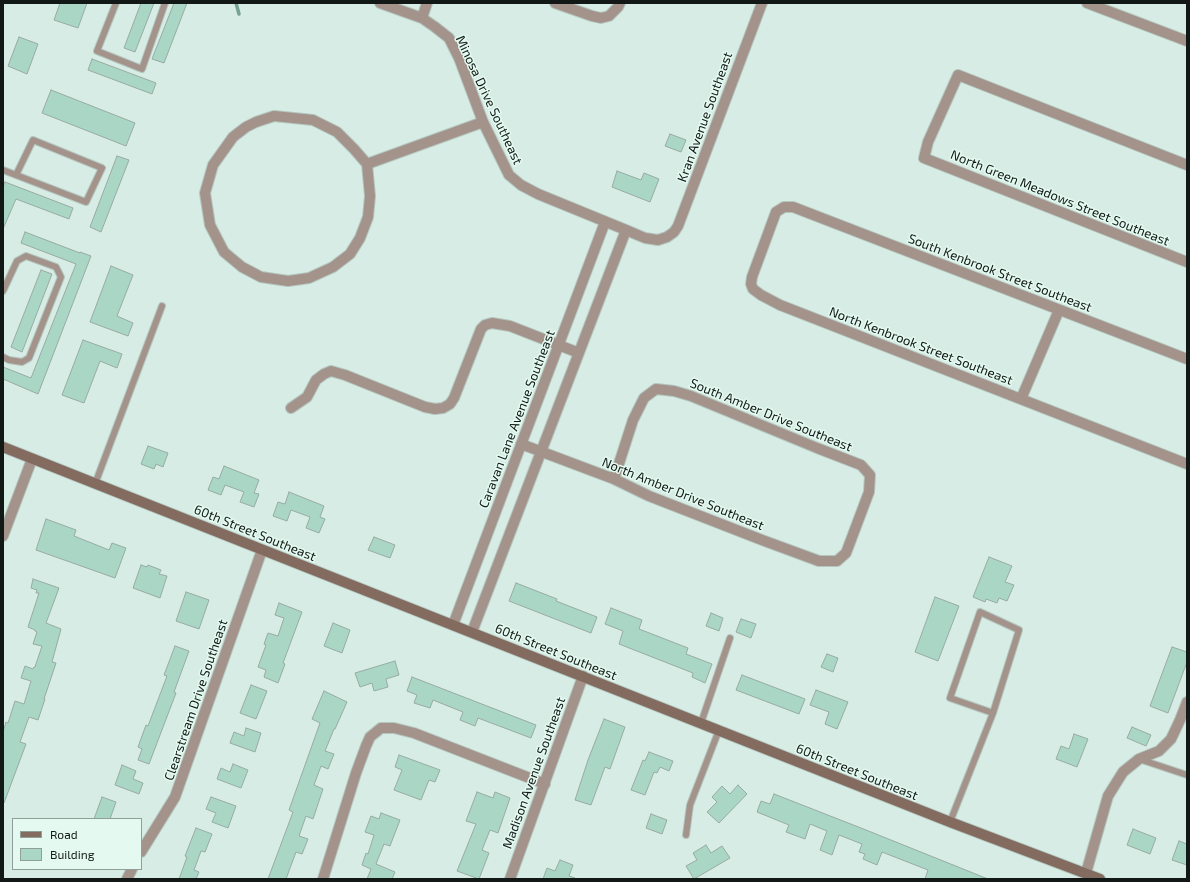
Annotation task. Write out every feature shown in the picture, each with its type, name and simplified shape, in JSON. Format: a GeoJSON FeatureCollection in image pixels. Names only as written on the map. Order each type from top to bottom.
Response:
{"type":"FeatureCollection","features":[{"type":"Feature","properties":{"kind":"main road","name":"60th Street Southeast"},"geometry":{"type":"LineString","coordinates":[[3,447],[950,822],[1100,879]]}},
{"type":"Feature","properties":{"kind":"street","name":"Minosa Drive Southeast"},"geometry":{"type":"LineString","coordinates":[[380,3],[422,18],[449,38],[459,58],[483,122],[509,175],[521,186],[645,238],[658,240],[667,237]]}},
{"type":"Feature","properties":{"kind":"street"},"geometry":{"type":"LineString","coordinates":[[422,18],[427,3]]}},
{"type":"Feature","properties":{"kind":"street"},"geometry":{"type":"LineString","coordinates":[[555,3],[601,18],[609,16],[620,3]]}},
{"type":"Feature","properties":{"kind":"street","name":"Kran Avenue Southeast"},"geometry":{"type":"LineString","coordinates":[[667,237],[674,232],[678,226],[762,3]]}},
{"type":"Feature","properties":{"kind":"street"},"geometry":{"type":"LineString","coordinates":[[1087,3],[1187,41]]}},
{"type":"Feature","properties":{"kind":"street","name":"North Green Meadows Street Southeast"},"geometry":{"type":"LineString","coordinates":[[1187,165],[958,75],[928,142],[924,158],[1187,262]]}},
{"type":"Feature","properties":{"kind":"street"},"geometry":{"type":"LineString","coordinates":[[274,116],[313,120],[337,132],[367,164],[370,196],[368,217],[360,238],[350,254],[333,267],[309,278],[288,281],[261,277],[242,267],[224,252],[210,225],[205,193],[213,165],[233,137],[246,127],[256,122],[274,116]]}},
{"type":"Feature","properties":{"kind":"street"},"geometry":{"type":"LineString","coordinates":[[367,164],[483,122]]}},
{"type":"Feature","properties":{"kind":"street","name":"North Kenbrook Street Southeast"},"geometry":{"type":"LineString","coordinates":[[804,210],[793,207],[784,207],[776,212],[752,277],[751,284],[753,289],[761,295],[780,305],[1187,464]]}},
{"type":"Feature","properties":{"kind":"street","name":"South Kenbrook Street Southeast"},"geometry":{"type":"LineString","coordinates":[[804,210],[1187,359]]}},
{"type":"Feature","properties":{"kind":"street","name":"Caravan Lane Avenue Southeast"},"geometry":{"type":"LineString","coordinates":[[453,625],[605,222]]}},
{"type":"Feature","properties":{"kind":"street"},"geometry":{"type":"LineString","coordinates":[[472,632],[626,230]]}},
{"type":"Feature","properties":{"kind":"street"},"geometry":{"type":"LineString","coordinates":[[1021,399],[1059,310]]}},
{"type":"Feature","properties":{"kind":"street"},"geometry":{"type":"LineString","coordinates":[[291,408],[307,397],[316,380],[331,371],[345,375],[425,407],[435,409],[443,408],[450,404],[454,398],[481,329],[492,323],[510,326],[579,353]]}},
{"type":"Feature","properties":{"kind":"street","name":"South Amber Drive Southeast"},"geometry":{"type":"LineString","coordinates":[[614,479],[633,420],[644,398],[656,389],[674,391],[691,396],[861,465],[870,475],[869,492],[851,540],[846,553],[837,561]]}},
{"type":"Feature","properties":{"kind":"street","name":"North Amber Drive Southeast"},"geometry":{"type":"LineString","coordinates":[[521,444],[614,479],[649,496],[783,548],[819,561],[837,561]]}},
{"type":"Feature","properties":{"kind":"street"},"geometry":{"type":"LineString","coordinates":[[3,536],[32,459]]}},
{"type":"Feature","properties":{"kind":"street","name":"Clearstream Drive Southeast"},"geometry":{"type":"LineString","coordinates":[[142,850],[175,798],[262,550]]}},
{"type":"Feature","properties":{"kind":"street","name":"Madison Avenue Southeast"},"geometry":{"type":"LineString","coordinates":[[510,879],[583,676]]}},
{"type":"Feature","properties":{"kind":"street"},"geometry":{"type":"LineString","coordinates":[[1086,873],[1108,796],[1123,772],[1139,759],[1159,751],[1171,739],[1187,702]]}},
{"type":"Feature","properties":{"kind":"street"},"geometry":{"type":"LineString","coordinates":[[323,879],[356,773],[366,746],[370,737],[381,728],[394,728],[414,733],[545,784]]}},
{"type":"Feature","properties":{"kind":"street"},"geometry":{"type":"LineString","coordinates":[[127,879],[132,870]]}},
{"type":"Feature","properties":{"kind":"lane"},"geometry":{"type":"LineString","coordinates":[[116,3],[97,51],[142,69],[166,3]]}},
{"type":"Feature","properties":{"kind":"lane"},"geometry":{"type":"LineString","coordinates":[[3,170],[86,202],[102,168],[33,140],[16,175]]}},
{"type":"Feature","properties":{"kind":"lane"},"geometry":{"type":"LineString","coordinates":[[3,291],[17,261],[26,256],[56,268],[61,277],[29,358],[22,362],[3,357]]}},
{"type":"Feature","properties":{"kind":"lane"},"geometry":{"type":"LineString","coordinates":[[95,484],[162,306]]}},
{"type":"Feature","properties":{"kind":"lane"},"geometry":{"type":"LineString","coordinates":[[950,822],[993,713],[1019,630],[980,612],[950,698],[993,713]]}},
{"type":"Feature","properties":{"kind":"lane"},"geometry":{"type":"LineString","coordinates":[[700,723],[730,638]]}},
{"type":"Feature","properties":{"kind":"lane"},"geometry":{"type":"LineString","coordinates":[[686,835],[690,805],[719,730]]}},
{"type":"Feature","properties":{"kind":"lane"},"geometry":{"type":"LineString","coordinates":[[1139,759],[1187,775]]}},
{"type":"Feature","properties":{"kind":"building"},"geometry":{"type":"Polygon","coordinates":[[[60,3],[87,3],[78,28],[54,20],[60,3]]]}},
{"type":"Feature","properties":{"kind":"building"},"geometry":{"type":"Polygon","coordinates":[[[141,3],[154,3],[135,52],[124,48],[141,3]]]}},
{"type":"Feature","properties":{"kind":"building"},"geometry":{"type":"Polygon","coordinates":[[[174,3],[187,3],[164,63],[152,59],[174,3]]]}},
{"type":"Feature","properties":{"kind":"building"},"geometry":{"type":"Polygon","coordinates":[[[19,37],[38,44],[27,74],[8,66],[19,37]]]}},
{"type":"Feature","properties":{"kind":"building"},"geometry":{"type":"Polygon","coordinates":[[[92,59],[156,83],[152,94],[88,70],[92,59]]]}},
{"type":"Feature","properties":{"kind":"building"},"geometry":{"type":"Polygon","coordinates":[[[51,90],[135,123],[126,146],[42,113],[51,90]]]}},
{"type":"Feature","properties":{"kind":"building"},"geometry":{"type":"Polygon","coordinates":[[[670,134],[686,140],[681,152],[665,146],[670,134]]]}},
{"type":"Feature","properties":{"kind":"building"},"geometry":{"type":"Polygon","coordinates":[[[117,156],[129,160],[101,232],[90,227],[117,156]]]}},
{"type":"Feature","properties":{"kind":"building"},"geometry":{"type":"Polygon","coordinates":[[[617,171],[641,180],[644,173],[659,179],[650,202],[612,187],[617,171]]]}},
{"type":"Feature","properties":{"kind":"building"},"geometry":{"type":"Polygon","coordinates":[[[5,182],[73,208],[69,219],[16,199],[3,229],[3,187],[5,182]]]}},
{"type":"Feature","properties":{"kind":"building"},"geometry":{"type":"Polygon","coordinates":[[[25,232],[91,256],[38,394],[3,379],[3,367],[31,378],[76,264],[21,243],[25,232]]]}},
{"type":"Feature","properties":{"kind":"building"},"geometry":{"type":"Polygon","coordinates":[[[111,266],[133,275],[117,316],[133,323],[128,336],[90,322],[111,266]]]}},
{"type":"Feature","properties":{"kind":"building"},"geometry":{"type":"Polygon","coordinates":[[[41,270],[52,274],[22,352],[11,347],[41,270]]]}},
{"type":"Feature","properties":{"kind":"building"},"geometry":{"type":"Polygon","coordinates":[[[83,340],[122,354],[117,368],[100,361],[84,403],[62,395],[83,340]]]}},
{"type":"Feature","properties":{"kind":"building"},"geometry":{"type":"Polygon","coordinates":[[[148,446],[168,453],[163,467],[156,464],[154,469],[141,464],[148,446]]]}},
{"type":"Feature","properties":{"kind":"building"},"geometry":{"type":"Polygon","coordinates":[[[224,466],[259,480],[254,493],[259,494],[254,507],[240,502],[244,492],[225,485],[221,495],[208,490],[213,477],[219,479],[224,466]]]}},
{"type":"Feature","properties":{"kind":"building"},"geometry":{"type":"Polygon","coordinates":[[[289,492],[324,506],[320,517],[325,519],[319,533],[306,528],[310,517],[291,510],[287,521],[273,516],[278,502],[285,504],[289,492]]]}},
{"type":"Feature","properties":{"kind":"building"},"geometry":{"type":"Polygon","coordinates":[[[46,519],[76,530],[74,536],[109,550],[112,543],[126,548],[115,578],[36,550],[46,519]]]}},
{"type":"Feature","properties":{"kind":"building"},"geometry":{"type":"Polygon","coordinates":[[[374,537],[395,545],[390,558],[368,550],[374,537]]]}},
{"type":"Feature","properties":{"kind":"building"},"geometry":{"type":"Polygon","coordinates":[[[989,557],[1012,566],[1005,582],[1014,585],[1007,601],[999,598],[997,603],[986,599],[985,602],[973,597],[989,557]]]}},
{"type":"Feature","properties":{"kind":"building"},"geometry":{"type":"Polygon","coordinates":[[[141,565],[147,567],[148,565],[161,570],[159,574],[167,576],[160,598],[133,588],[141,565]]]}},
{"type":"Feature","properties":{"kind":"building"},"geometry":{"type":"Polygon","coordinates":[[[33,579],[59,588],[46,623],[61,629],[52,662],[56,663],[45,699],[38,720],[29,717],[20,742],[26,744],[4,803],[3,732],[6,722],[8,723],[15,701],[24,704],[31,681],[21,678],[25,666],[33,669],[35,667],[42,646],[33,644],[37,632],[28,627],[39,593],[36,593],[37,590],[31,588],[33,579]]]}},
{"type":"Feature","properties":{"kind":"building"},"geometry":{"type":"Polygon","coordinates":[[[516,583],[597,617],[591,633],[509,601],[516,583]]]}},
{"type":"Feature","properties":{"kind":"building"},"geometry":{"type":"Polygon","coordinates":[[[186,592],[209,600],[199,629],[176,621],[186,592]]]}},
{"type":"Feature","properties":{"kind":"building"},"geometry":{"type":"Polygon","coordinates":[[[935,597],[959,606],[938,661],[915,652],[935,597]]]}},
{"type":"Feature","properties":{"kind":"building"},"geometry":{"type":"Polygon","coordinates":[[[279,603],[302,612],[283,663],[285,664],[278,683],[264,677],[266,670],[258,667],[266,645],[264,644],[268,633],[278,636],[284,618],[275,615],[279,603]]]}},
{"type":"Feature","properties":{"kind":"building"},"geometry":{"type":"Polygon","coordinates":[[[611,608],[642,620],[639,629],[688,648],[686,654],[712,664],[705,683],[692,677],[693,673],[619,644],[623,631],[605,624],[611,608]]]}},
{"type":"Feature","properties":{"kind":"building"},"geometry":{"type":"Polygon","coordinates":[[[711,613],[723,618],[719,631],[706,626],[711,613]]]}},
{"type":"Feature","properties":{"kind":"building"},"geometry":{"type":"Polygon","coordinates":[[[741,619],[756,624],[751,638],[736,632],[741,619]]]}},
{"type":"Feature","properties":{"kind":"building"},"geometry":{"type":"Polygon","coordinates":[[[333,623],[350,630],[342,653],[324,646],[333,623]]]}},
{"type":"Feature","properties":{"kind":"building"},"geometry":{"type":"Polygon","coordinates":[[[175,646],[189,651],[174,692],[176,693],[149,764],[138,760],[142,749],[138,747],[146,725],[148,726],[167,676],[164,675],[175,646]]]}},
{"type":"Feature","properties":{"kind":"building"},"geometry":{"type":"Polygon","coordinates":[[[1172,647],[1187,652],[1187,662],[1168,713],[1150,706],[1172,647]]]}},
{"type":"Feature","properties":{"kind":"building"},"geometry":{"type":"Polygon","coordinates":[[[827,654],[838,658],[833,672],[821,667],[827,654]]]}},
{"type":"Feature","properties":{"kind":"building"},"geometry":{"type":"Polygon","coordinates":[[[395,661],[399,675],[386,679],[388,687],[374,691],[372,683],[360,687],[355,673],[395,661]]]}},
{"type":"Feature","properties":{"kind":"building"},"geometry":{"type":"Polygon","coordinates":[[[742,675],[805,699],[799,714],[736,690],[742,675]]]}},
{"type":"Feature","properties":{"kind":"building"},"geometry":{"type":"Polygon","coordinates":[[[412,677],[536,725],[531,738],[478,718],[475,726],[460,720],[463,712],[433,700],[430,708],[414,703],[417,695],[407,691],[412,677]]]}},
{"type":"Feature","properties":{"kind":"building"},"geometry":{"type":"Polygon","coordinates":[[[251,685],[267,691],[256,719],[240,713],[251,685]]]}},
{"type":"Feature","properties":{"kind":"building"},"geometry":{"type":"Polygon","coordinates":[[[816,690],[848,702],[837,729],[825,724],[829,712],[810,705],[816,690]]]}},
{"type":"Feature","properties":{"kind":"building"},"geometry":{"type":"Polygon","coordinates":[[[324,691],[347,702],[325,751],[334,754],[328,769],[321,766],[314,785],[323,789],[313,819],[306,816],[299,836],[308,839],[302,854],[296,852],[286,879],[268,879],[293,812],[289,810],[320,723],[312,719],[324,691]]]}},
{"type":"Feature","properties":{"kind":"building"},"geometry":{"type":"Polygon","coordinates":[[[604,719],[625,727],[610,769],[605,767],[591,805],[575,800],[588,760],[604,719]]]}},
{"type":"Feature","properties":{"kind":"building"},"geometry":{"type":"Polygon","coordinates":[[[1132,727],[1151,735],[1146,746],[1127,738],[1132,727]]]}},
{"type":"Feature","properties":{"kind":"building"},"geometry":{"type":"Polygon","coordinates":[[[246,728],[261,733],[255,752],[230,743],[234,732],[244,736],[246,728]]]}},
{"type":"Feature","properties":{"kind":"building"},"geometry":{"type":"Polygon","coordinates":[[[1074,734],[1088,739],[1077,767],[1056,759],[1061,746],[1069,749],[1074,734]]]}},
{"type":"Feature","properties":{"kind":"building"},"geometry":{"type":"Polygon","coordinates":[[[649,752],[673,761],[669,771],[660,767],[657,773],[654,772],[645,795],[631,790],[643,760],[645,761],[649,752]]]}},
{"type":"Feature","properties":{"kind":"building"},"geometry":{"type":"Polygon","coordinates":[[[399,755],[440,770],[435,782],[429,780],[421,800],[394,790],[402,770],[395,767],[399,755]]]}},
{"type":"Feature","properties":{"kind":"building"},"geometry":{"type":"Polygon","coordinates":[[[233,764],[248,770],[241,788],[217,779],[221,768],[230,772],[233,764]]]}},
{"type":"Feature","properties":{"kind":"building"},"geometry":{"type":"Polygon","coordinates":[[[122,765],[136,771],[133,779],[143,783],[139,794],[115,785],[122,765]]]}},
{"type":"Feature","properties":{"kind":"building"},"geometry":{"type":"Polygon","coordinates":[[[738,785],[747,794],[719,823],[707,812],[717,802],[712,797],[722,786],[730,794],[738,785]]]}},
{"type":"Feature","properties":{"kind":"building"},"geometry":{"type":"Polygon","coordinates":[[[477,792],[493,798],[495,792],[510,798],[498,833],[490,830],[482,850],[489,853],[479,879],[457,871],[476,824],[466,821],[477,792]]]}},
{"type":"Feature","properties":{"kind":"building"},"geometry":{"type":"Polygon","coordinates":[[[774,794],[988,879],[925,879],[928,870],[882,852],[877,865],[863,859],[865,854],[859,852],[862,844],[839,835],[832,855],[820,850],[827,831],[810,824],[805,839],[786,832],[789,825],[757,812],[761,801],[770,804],[774,794]]]}},
{"type":"Feature","properties":{"kind":"building"},"geometry":{"type":"Polygon","coordinates":[[[102,797],[116,802],[110,818],[94,818],[102,797]]]}},
{"type":"Feature","properties":{"kind":"building"},"geometry":{"type":"Polygon","coordinates":[[[211,797],[236,806],[228,828],[212,822],[216,813],[206,809],[211,797]]]}},
{"type":"Feature","properties":{"kind":"building"},"geometry":{"type":"Polygon","coordinates":[[[381,813],[400,820],[390,846],[384,844],[376,864],[395,872],[392,879],[367,879],[371,869],[362,865],[366,853],[368,854],[374,835],[365,832],[371,816],[379,819],[381,813]]]}},
{"type":"Feature","properties":{"kind":"building"},"geometry":{"type":"Polygon","coordinates":[[[651,814],[667,820],[662,834],[646,828],[651,814]]]}},
{"type":"Feature","properties":{"kind":"building"},"geometry":{"type":"Polygon","coordinates":[[[196,828],[212,834],[205,852],[201,851],[194,870],[199,872],[196,879],[179,879],[187,857],[185,856],[196,828]]]}},
{"type":"Feature","properties":{"kind":"building"},"geometry":{"type":"Polygon","coordinates":[[[1133,829],[1156,838],[1150,854],[1127,845],[1133,829]]]}},
{"type":"Feature","properties":{"kind":"building"},"geometry":{"type":"Polygon","coordinates":[[[1179,841],[1187,844],[1187,865],[1172,860],[1179,841]]]}},
{"type":"Feature","properties":{"kind":"building"},"geometry":{"type":"Polygon","coordinates":[[[706,845],[711,853],[722,846],[730,858],[694,879],[686,866],[697,860],[693,853],[706,845]]]}},
{"type":"Feature","properties":{"kind":"building"},"geometry":{"type":"Polygon","coordinates":[[[560,860],[573,865],[569,876],[575,878],[543,879],[547,868],[555,871],[560,860]]]}},
{"type":"Feature","properties":{"kind":"waterway"},"geometry":{"type":"LineString","coordinates":[[236,3],[239,14]]}}]}
